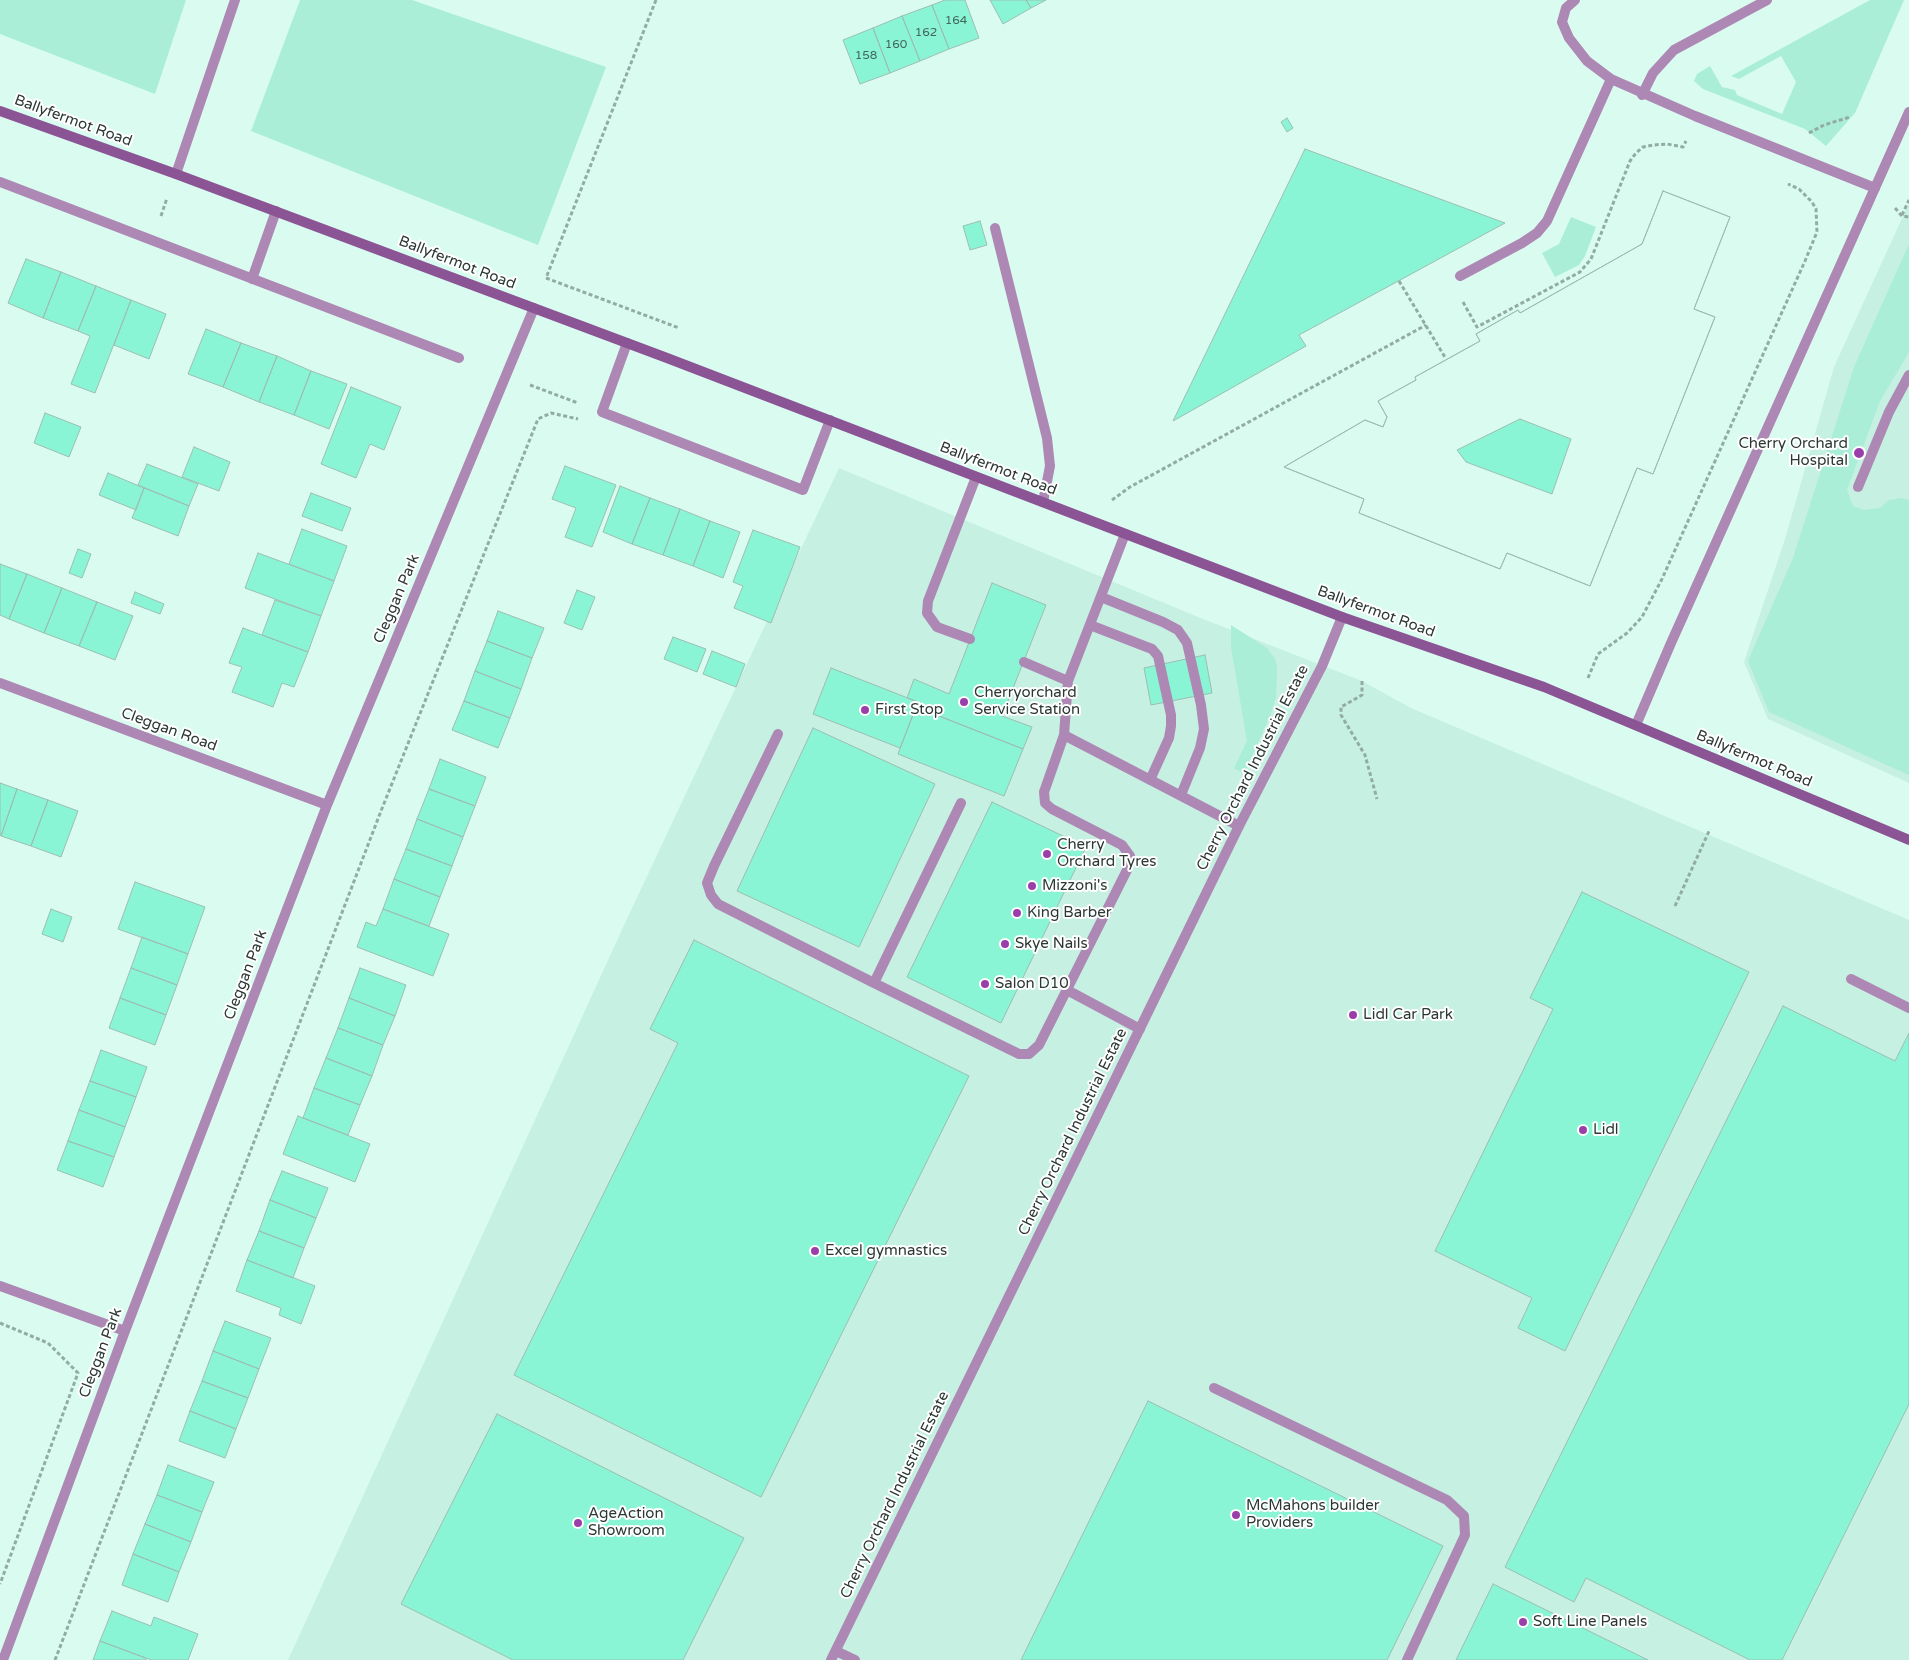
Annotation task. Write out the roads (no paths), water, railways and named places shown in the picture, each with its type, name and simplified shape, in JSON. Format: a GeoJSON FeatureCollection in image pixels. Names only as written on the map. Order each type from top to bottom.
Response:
{"type":"FeatureCollection","features":[{"type":"Feature","properties":{"kind":"main road","name":"Ballyfermot Road"},"geometry":{"type":"LineString","coordinates":[[0,111],[176,174],[627,343],[1342,617],[1579,701],[1909,840]]}},
{"type":"Feature","properties":{"kind":"street"},"geometry":{"type":"LineString","coordinates":[[176,174],[235,0]]}},
{"type":"Feature","properties":{"kind":"street"},"geometry":{"type":"LineString","coordinates":[[1575,0],[1566,8],[1562,22],[1568,38],[1587,61],[1611,79],[1642,95],[1875,188]]}},
{"type":"Feature","properties":{"kind":"street"},"geometry":{"type":"LineString","coordinates":[[1642,95],[1653,73],[1674,50],[1767,0]]}},
{"type":"Feature","properties":{"kind":"street"},"geometry":{"type":"LineString","coordinates":[[1460,276],[1522,243],[1537,233],[1547,222],[1611,79]]}},
{"type":"Feature","properties":{"kind":"street"},"geometry":{"type":"LineString","coordinates":[[1636,725],[1909,112]]}},
{"type":"Feature","properties":{"kind":"street"},"geometry":{"type":"LineString","coordinates":[[0,182],[458,358]]}},
{"type":"Feature","properties":{"kind":"street"},"geometry":{"type":"LineString","coordinates":[[252,279],[276,212]]}},
{"type":"Feature","properties":{"kind":"street"},"geometry":{"type":"LineString","coordinates":[[995,228],[1047,438],[1050,466],[1043,502]]}},
{"type":"Feature","properties":{"kind":"street","name":"Cleggan Park"},"geometry":{"type":"LineString","coordinates":[[3,1660],[124,1332],[327,805],[534,308]]}},
{"type":"Feature","properties":{"kind":"street"},"geometry":{"type":"LineString","coordinates":[[627,343],[602,412],[803,490],[830,420]]}},
{"type":"Feature","properties":{"kind":"street"},"geometry":{"type":"LineString","coordinates":[[1858,487],[1889,412],[1909,375]]}},
{"type":"Feature","properties":{"kind":"street"},"geometry":{"type":"LineString","coordinates":[[970,640],[937,627],[927,613],[928,601],[976,477]]}},
{"type":"Feature","properties":{"kind":"street"},"geometry":{"type":"LineString","coordinates":[[778,734],[707,883],[711,895],[718,904],[1018,1054],[1029,1054],[1039,1045],[1127,870],[1130,856],[1122,845],[1052,809],[1045,803],[1044,792],[1064,735],[1068,680],[1125,534]]}},
{"type":"Feature","properties":{"kind":"street"},"geometry":{"type":"LineString","coordinates":[[1101,597],[1178,630],[1187,644],[1201,705],[1204,729],[1200,748],[1181,795]]}},
{"type":"Feature","properties":{"kind":"street","name":"Cherry Orchard Industrial Estate"},"geometry":{"type":"LineString","coordinates":[[834,1655],[1239,826],[1322,666],[1342,617]]}},
{"type":"Feature","properties":{"kind":"street"},"geometry":{"type":"LineString","coordinates":[[1090,625],[1152,649],[1158,656],[1171,715],[1171,726],[1169,738],[1150,780]]}},
{"type":"Feature","properties":{"kind":"street"},"geometry":{"type":"LineString","coordinates":[[1024,662],[1068,680]]}},
{"type":"Feature","properties":{"kind":"street","name":"Cleggan Road"},"geometry":{"type":"LineString","coordinates":[[0,683],[327,805]]}},
{"type":"Feature","properties":{"kind":"street"},"geometry":{"type":"LineString","coordinates":[[1064,735],[1239,826]]}},
{"type":"Feature","properties":{"kind":"street"},"geometry":{"type":"LineString","coordinates":[[874,983],[961,803]]}},
{"type":"Feature","properties":{"kind":"street"},"geometry":{"type":"LineString","coordinates":[[1851,979],[1909,1008]]}},
{"type":"Feature","properties":{"kind":"street"},"geometry":{"type":"LineString","coordinates":[[1067,990],[1140,1029]]}},
{"type":"Feature","properties":{"kind":"street"},"geometry":{"type":"LineString","coordinates":[[0,1286],[124,1332]]}},
{"type":"Feature","properties":{"kind":"street"},"geometry":{"type":"LineString","coordinates":[[1214,1388],[1446,1500],[1464,1516],[1465,1535],[1407,1660]]}},
{"type":"Feature","properties":{"kind":"street"},"geometry":{"type":"LineString","coordinates":[[834,1655],[855,1660]]}},
{"type":"Feature","properties":{"kind":"place","name":"Cherry Orchard Hospital"},"geometry":{"type":"Point","coordinates":[1859,453]}},
{"type":"Feature","properties":{"kind":"place","name":"Cherryorchard Service Station"},"geometry":{"type":"Point","coordinates":[964,702]}},
{"type":"Feature","properties":{"kind":"place","name":"First Stop"},"geometry":{"type":"Point","coordinates":[865,710]}},
{"type":"Feature","properties":{"kind":"place","name":"Cherry Orchard Tyres"},"geometry":{"type":"Point","coordinates":[1047,854]}},
{"type":"Feature","properties":{"kind":"place","name":"Mizzoni's"},"geometry":{"type":"Point","coordinates":[1032,886]}},
{"type":"Feature","properties":{"kind":"place","name":"King Barber"},"geometry":{"type":"Point","coordinates":[1017,913]}},
{"type":"Feature","properties":{"kind":"place","name":"Skye Nails"},"geometry":{"type":"Point","coordinates":[1005,944]}},
{"type":"Feature","properties":{"kind":"place","name":"Salon D10"},"geometry":{"type":"Point","coordinates":[985,984]}},
{"type":"Feature","properties":{"kind":"place","name":"Lidl Car Park"},"geometry":{"type":"Point","coordinates":[1353,1015]}},
{"type":"Feature","properties":{"kind":"place","name":"Lidl"},"geometry":{"type":"Point","coordinates":[1583,1130]}},
{"type":"Feature","properties":{"kind":"place","name":"Excel gymnastics"},"geometry":{"type":"Point","coordinates":[815,1251]}},
{"type":"Feature","properties":{"kind":"place","name":"McMahons builder Providers"},"geometry":{"type":"Point","coordinates":[1236,1515]}},
{"type":"Feature","properties":{"kind":"place","name":"AgeAction Showroom"},"geometry":{"type":"Point","coordinates":[578,1523]}},
{"type":"Feature","properties":{"kind":"place","name":"Soft Line Panels"},"geometry":{"type":"Point","coordinates":[1523,1622]}}]}
